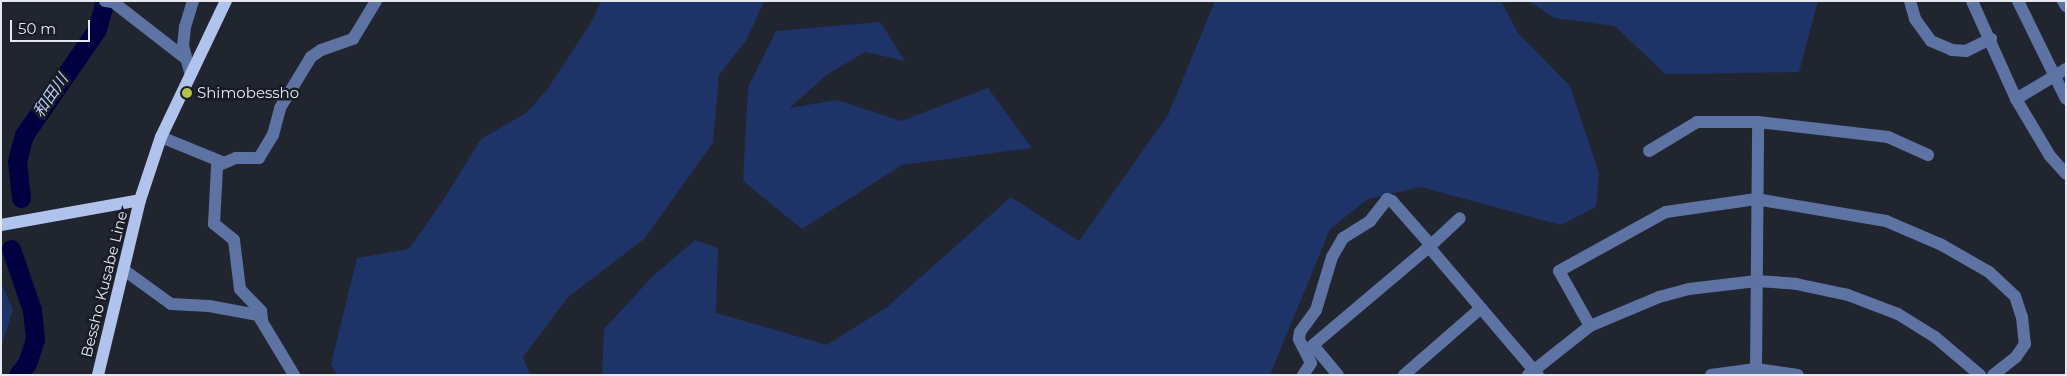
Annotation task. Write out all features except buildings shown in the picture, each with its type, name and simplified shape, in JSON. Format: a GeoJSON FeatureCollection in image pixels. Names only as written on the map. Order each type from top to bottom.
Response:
{"type":"FeatureCollection","features":[{"type":"Feature","properties":{"kind":"main road","name":"Bessho Kusabe Line"},"geometry":{"type":"LineString","coordinates":[[98,375],[140,200],[160,137],[226,1]]}},
{"type":"Feature","properties":{"kind":"main road"},"geometry":{"type":"LineString","coordinates":[[1,225],[140,200]]}},
{"type":"Feature","properties":{"kind":"street"},"geometry":{"type":"LineString","coordinates":[[105,1],[113,2],[184,57]]}},
{"type":"Feature","properties":{"kind":"street"},"geometry":{"type":"LineString","coordinates":[[190,72],[184,57],[185,27],[193,1]]}},
{"type":"Feature","properties":{"kind":"street"},"geometry":{"type":"LineString","coordinates":[[160,137],[222,162],[260,158],[273,135],[280,108],[311,57],[321,50],[353,39],[376,1]]}},
{"type":"Feature","properties":{"kind":"street"},"geometry":{"type":"LineString","coordinates":[[1910,1],[1915,19],[1931,41],[1952,50],[1966,51],[1991,39]]}},
{"type":"Feature","properties":{"kind":"street"},"geometry":{"type":"LineString","coordinates":[[1972,1],[1991,39],[2016,99],[2050,156],[2066,174]]}},
{"type":"Feature","properties":{"kind":"street"},"geometry":{"type":"LineString","coordinates":[[2018,1],[2053,77],[2066,99]]}},
{"type":"Feature","properties":{"kind":"street"},"geometry":{"type":"LineString","coordinates":[[2064,1],[2066,6]]}},
{"type":"Feature","properties":{"kind":"street"},"geometry":{"type":"LineString","coordinates":[[2016,99],[2066,69]]}},
{"type":"Feature","properties":{"kind":"street"},"geometry":{"type":"LineString","coordinates":[[1649,151],[1697,122],[1758,122],[1888,138],[1928,155]]}},
{"type":"Feature","properties":{"kind":"street"},"geometry":{"type":"LineString","coordinates":[[1756,369],[1758,122]]}},
{"type":"Feature","properties":{"kind":"street"},"geometry":{"type":"LineString","coordinates":[[222,162],[217,166],[214,224],[234,240],[240,289],[262,311],[262,319]]}},
{"type":"Feature","properties":{"kind":"street"},"geometry":{"type":"LineString","coordinates":[[1590,326],[1559,272],[1666,212],[1756,198],[1886,221],[1940,244],[1989,272],[2015,296],[2022,316],[2026,344],[2016,357],[1993,375]]}},
{"type":"Feature","properties":{"kind":"street"},"geometry":{"type":"LineString","coordinates":[[1303,375],[1311,364],[1299,339],[1300,332],[1316,310],[1332,257],[1343,238],[1370,221],[1387,199],[1392,200],[1423,236],[1429,247],[1533,373],[1590,326],[1674,293],[1718,283],[1757,281],[1796,284],[1848,296],[1898,314],[1935,337],[1980,375]]}},
{"type":"Feature","properties":{"kind":"street"},"geometry":{"type":"LineString","coordinates":[[1338,375],[1313,345],[1429,247],[1460,218]]}},
{"type":"Feature","properties":{"kind":"street"},"geometry":{"type":"LineString","coordinates":[[124,270],[171,304],[209,306],[258,315],[294,375]]}},
{"type":"Feature","properties":{"kind":"street"},"geometry":{"type":"LineString","coordinates":[[1404,375],[1481,308]]}},
{"type":"Feature","properties":{"kind":"street"},"geometry":{"type":"LineString","coordinates":[[1712,375],[1756,369],[1798,375]]}},
{"type":"Feature","properties":{"kind":"shaded area"},"geometry":{"type":"Polygon","coordinates":[[[601,1],[764,1],[747,39],[719,75],[713,143],[644,239],[568,297],[523,357],[530,375],[337,375],[331,364],[357,258],[409,249],[440,205],[481,139],[526,113],[547,90],[592,21],[601,1]]]}},
{"type":"Feature","properties":{"kind":"shaded area"},"geometry":{"type":"Polygon","coordinates":[[[1215,1],[1501,1],[1518,33],[1570,86],[1599,173],[1596,207],[1561,225],[1421,187],[1368,199],[1330,229],[1270,375],[602,375],[604,329],[654,275],[695,240],[718,248],[716,313],[827,345],[887,307],[1011,197],[1079,241],[1168,115],[1215,1]]]}},
{"type":"Feature","properties":{"kind":"shaded area"},"geometry":{"type":"Polygon","coordinates":[[[1529,1],[1818,1],[1799,72],[1665,74],[1615,26],[1554,18],[1529,1]]]}},
{"type":"Feature","properties":{"kind":"shaded area"},"geometry":{"type":"Polygon","coordinates":[[[880,22],[905,61],[865,52],[828,74],[789,108],[837,100],[901,121],[988,88],[1032,148],[902,165],[802,229],[743,181],[748,87],[776,31],[880,22]]]}},
{"type":"Feature","properties":{"kind":"shaded area"},"geometry":{"type":"Polygon","coordinates":[[[1,282],[13,310],[1,347],[1,282]]]}},
{"type":"Feature","properties":{"kind":"waterway","name":"和田川"},"geometry":{"type":"LineString","coordinates":[[21,198],[17,161],[24,135],[97,29],[105,1]]}},
{"type":"Feature","properties":{"kind":"waterway","name":"和田川"},"geometry":{"type":"LineString","coordinates":[[11,249],[32,310],[35,339],[27,363],[18,375]]}},
{"type":"Feature","properties":{"kind":"place","name":"Shimobessho"},"geometry":{"type":"Point","coordinates":[187,93]}}]}
